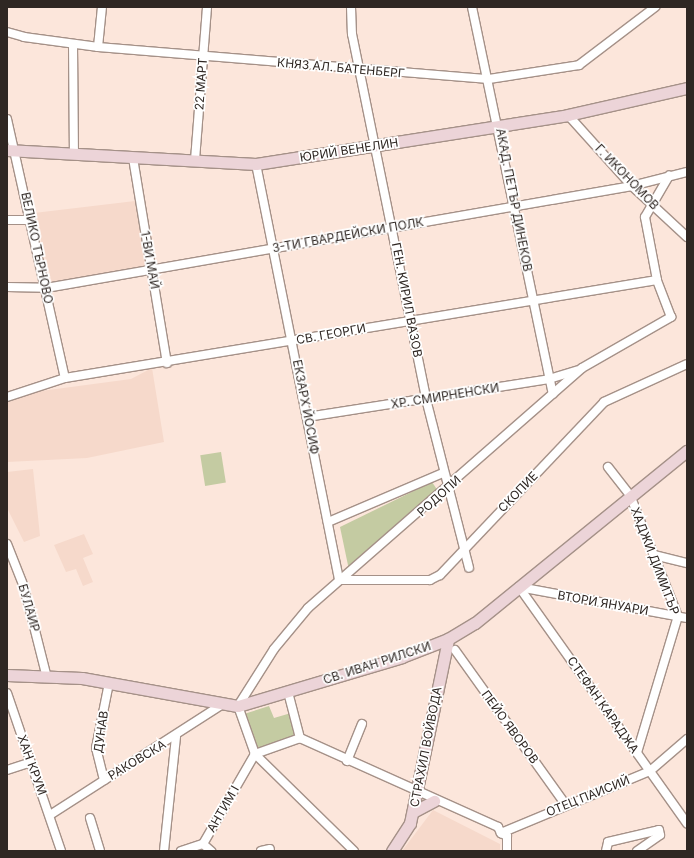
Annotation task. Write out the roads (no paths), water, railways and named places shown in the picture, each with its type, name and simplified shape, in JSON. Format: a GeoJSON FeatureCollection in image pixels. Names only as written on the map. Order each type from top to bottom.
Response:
{"type":"FeatureCollection","features":[{"type":"Feature","properties":{"kind":"street"},"geometry":{"type":"LineString","coordinates":[[98,47],[102,7]]}},
{"type":"Feature","properties":{"kind":"street","name":"22 МАРТ"},"geometry":{"type":"LineString","coordinates":[[195,160],[207,7]]}},
{"type":"Feature","properties":{"kind":"street","name":"ГЕН. КИРИЛ ВАЗОВ"},"geometry":{"type":"LineString","coordinates":[[351,7],[360,70],[426,399],[443,473],[469,568]]}},
{"type":"Feature","properties":{"kind":"street","name":"АКАД. ПЕТЪР ДИНЕКОВ"},"geometry":{"type":"LineString","coordinates":[[472,7],[516,207],[553,394]]}},
{"type":"Feature","properties":{"kind":"street","name":"КНЯЗ АЛ. БАТЕНБЕРГ"},"geometry":{"type":"LineString","coordinates":[[7,32],[72,44],[98,47],[360,70],[489,79],[579,66],[655,7]]}},
{"type":"Feature","properties":{"kind":"street"},"geometry":{"type":"LineString","coordinates":[[72,44],[74,154]]}},
{"type":"Feature","properties":{"kind":"street","name":"ЮРИЙ ВЕНЕЛИН"},"geometry":{"type":"LineString","coordinates":[[12,151],[256,164],[568,115],[687,88]]}},
{"type":"Feature","properties":{"kind":"street","name":"Г. ИКОНОМОВ"},"geometry":{"type":"LineString","coordinates":[[568,115],[632,186],[687,237]]}},
{"type":"Feature","properties":{"kind":"street","name":"ВЕЛИКО ТЪРНОВО"},"geometry":{"type":"LineString","coordinates":[[7,119],[12,151],[31,220],[65,378]]}},
{"type":"Feature","properties":{"kind":"street","name":"1-ВИ МАЙ"},"geometry":{"type":"LineString","coordinates":[[133,158],[167,363]]}},
{"type":"Feature","properties":{"kind":"street","name":"ЕКЗАРХ ЙОСИФ"},"geometry":{"type":"LineString","coordinates":[[256,164],[293,340],[339,580]]}},
{"type":"Feature","properties":{"kind":"street","name":"3-ТИ ГВАРДЕЙСКИ ПОЛК"},"geometry":{"type":"LineString","coordinates":[[7,288],[46,288],[273,247],[516,207],[632,186],[687,172]]}},
{"type":"Feature","properties":{"kind":"street"},"geometry":{"type":"LineString","coordinates":[[657,280],[645,216],[650,202],[669,176]]}},
{"type":"Feature","properties":{"kind":"street"},"geometry":{"type":"LineString","coordinates":[[7,220],[31,220]]}},
{"type":"Feature","properties":{"kind":"street","name":"СВ. ГЕОРГИ"},"geometry":{"type":"LineString","coordinates":[[7,397],[65,378],[167,363],[411,320],[657,280]]}},
{"type":"Feature","properties":{"kind":"street","name":"РОДОПИ"},"geometry":{"type":"LineString","coordinates":[[238,706],[251,681],[292,625],[339,580],[447,488],[582,368],[671,317],[657,280]]}},
{"type":"Feature","properties":{"kind":"street","name":"СКОПИЕ"},"geometry":{"type":"LineString","coordinates":[[339,580],[430,580],[463,549],[604,402],[687,364]]}},
{"type":"Feature","properties":{"kind":"street","name":"ХР. СМИРНЕНСКИ"},"geometry":{"type":"LineString","coordinates":[[307,417],[549,379],[582,368]]}},
{"type":"Feature","properties":{"kind":"street","name":"СВ. ИВАН РИЛСКИ"},"geometry":{"type":"LineString","coordinates":[[7,675],[46,674],[109,683],[238,706],[288,692],[448,639],[475,623],[630,495],[687,452]]}},
{"type":"Feature","properties":{"kind":"street","name":"ХАДЖИ ДИМИТЪР"},"geometry":{"type":"LineString","coordinates":[[608,467],[630,495],[678,616],[637,753]]}},
{"type":"Feature","properties":{"kind":"street"},"geometry":{"type":"LineString","coordinates":[[328,522],[443,473]]}},
{"type":"Feature","properties":{"kind":"street","name":"БУЛАИР"},"geometry":{"type":"LineString","coordinates":[[7,544],[24,587],[46,674]]}},
{"type":"Feature","properties":{"kind":"street"},"geometry":{"type":"LineString","coordinates":[[654,555],[687,563]]}},
{"type":"Feature","properties":{"kind":"street","name":"ВТОРИ ЯНУАРИ"},"geometry":{"type":"LineString","coordinates":[[519,587],[687,618]]}},
{"type":"Feature","properties":{"kind":"street","name":"СТЕФАН КАРАДЖА"},"geometry":{"type":"LineString","coordinates":[[519,587],[687,823]]}},
{"type":"Feature","properties":{"kind":"street","name":"СТРАХИЛ ВОЙВОДА"},"geometry":{"type":"LineString","coordinates":[[392,851],[408,831],[418,794],[448,639]]}},
{"type":"Feature","properties":{"kind":"street","name":"ПЕЙО ЯВОРОВ"},"geometry":{"type":"LineString","coordinates":[[455,650],[566,805]]}},
{"type":"Feature","properties":{"kind":"street","name":"ДУНАВ"},"geometry":{"type":"LineString","coordinates":[[104,780],[96,748],[109,683]]}},
{"type":"Feature","properties":{"kind":"street"},"geometry":{"type":"LineString","coordinates":[[288,692],[300,738]]}},
{"type":"Feature","properties":{"kind":"street","name":"ХАН КРУМ"},"geometry":{"type":"LineString","coordinates":[[7,693],[50,815],[61,851]]}},
{"type":"Feature","properties":{"kind":"street","name":"РАКОВСКА"},"geometry":{"type":"LineString","coordinates":[[50,815],[104,780],[176,737],[223,704]]}},
{"type":"Feature","properties":{"kind":"street"},"geometry":{"type":"LineString","coordinates":[[238,706],[255,754],[354,851]]}},
{"type":"Feature","properties":{"kind":"street"},"geometry":{"type":"LineString","coordinates":[[347,761],[362,724]]}},
{"type":"Feature","properties":{"kind":"street"},"geometry":{"type":"LineString","coordinates":[[164,851],[176,737]]}},
{"type":"Feature","properties":{"kind":"street"},"geometry":{"type":"LineString","coordinates":[[255,754],[300,738],[418,794],[498,828],[501,833],[507,836],[507,851]]}},
{"type":"Feature","properties":{"kind":"street","name":"ОТЕЦ ПАИСИЙ"},"geometry":{"type":"LineString","coordinates":[[501,833],[650,771],[687,739]]}},
{"type":"Feature","properties":{"kind":"street","name":"АНТИМ I"},"geometry":{"type":"LineString","coordinates":[[181,851],[203,844],[255,754]]}},
{"type":"Feature","properties":{"kind":"street"},"geometry":{"type":"LineString","coordinates":[[7,770],[31,762]]}},
{"type":"Feature","properties":{"kind":"street"},"geometry":{"type":"LineString","coordinates":[[413,812],[434,801]]}},
{"type":"Feature","properties":{"kind":"street"},"geometry":{"type":"LineString","coordinates":[[90,818],[100,851]]}},
{"type":"Feature","properties":{"kind":"street"},"geometry":{"type":"LineString","coordinates":[[606,851],[608,842],[659,830],[660,835],[637,851]]}},
{"type":"Feature","properties":{"kind":"street"},"geometry":{"type":"LineString","coordinates":[[203,844],[211,851]]}},
{"type":"Feature","properties":{"kind":"street"},"geometry":{"type":"LineString","coordinates":[[261,851],[270,849]]}}]}
